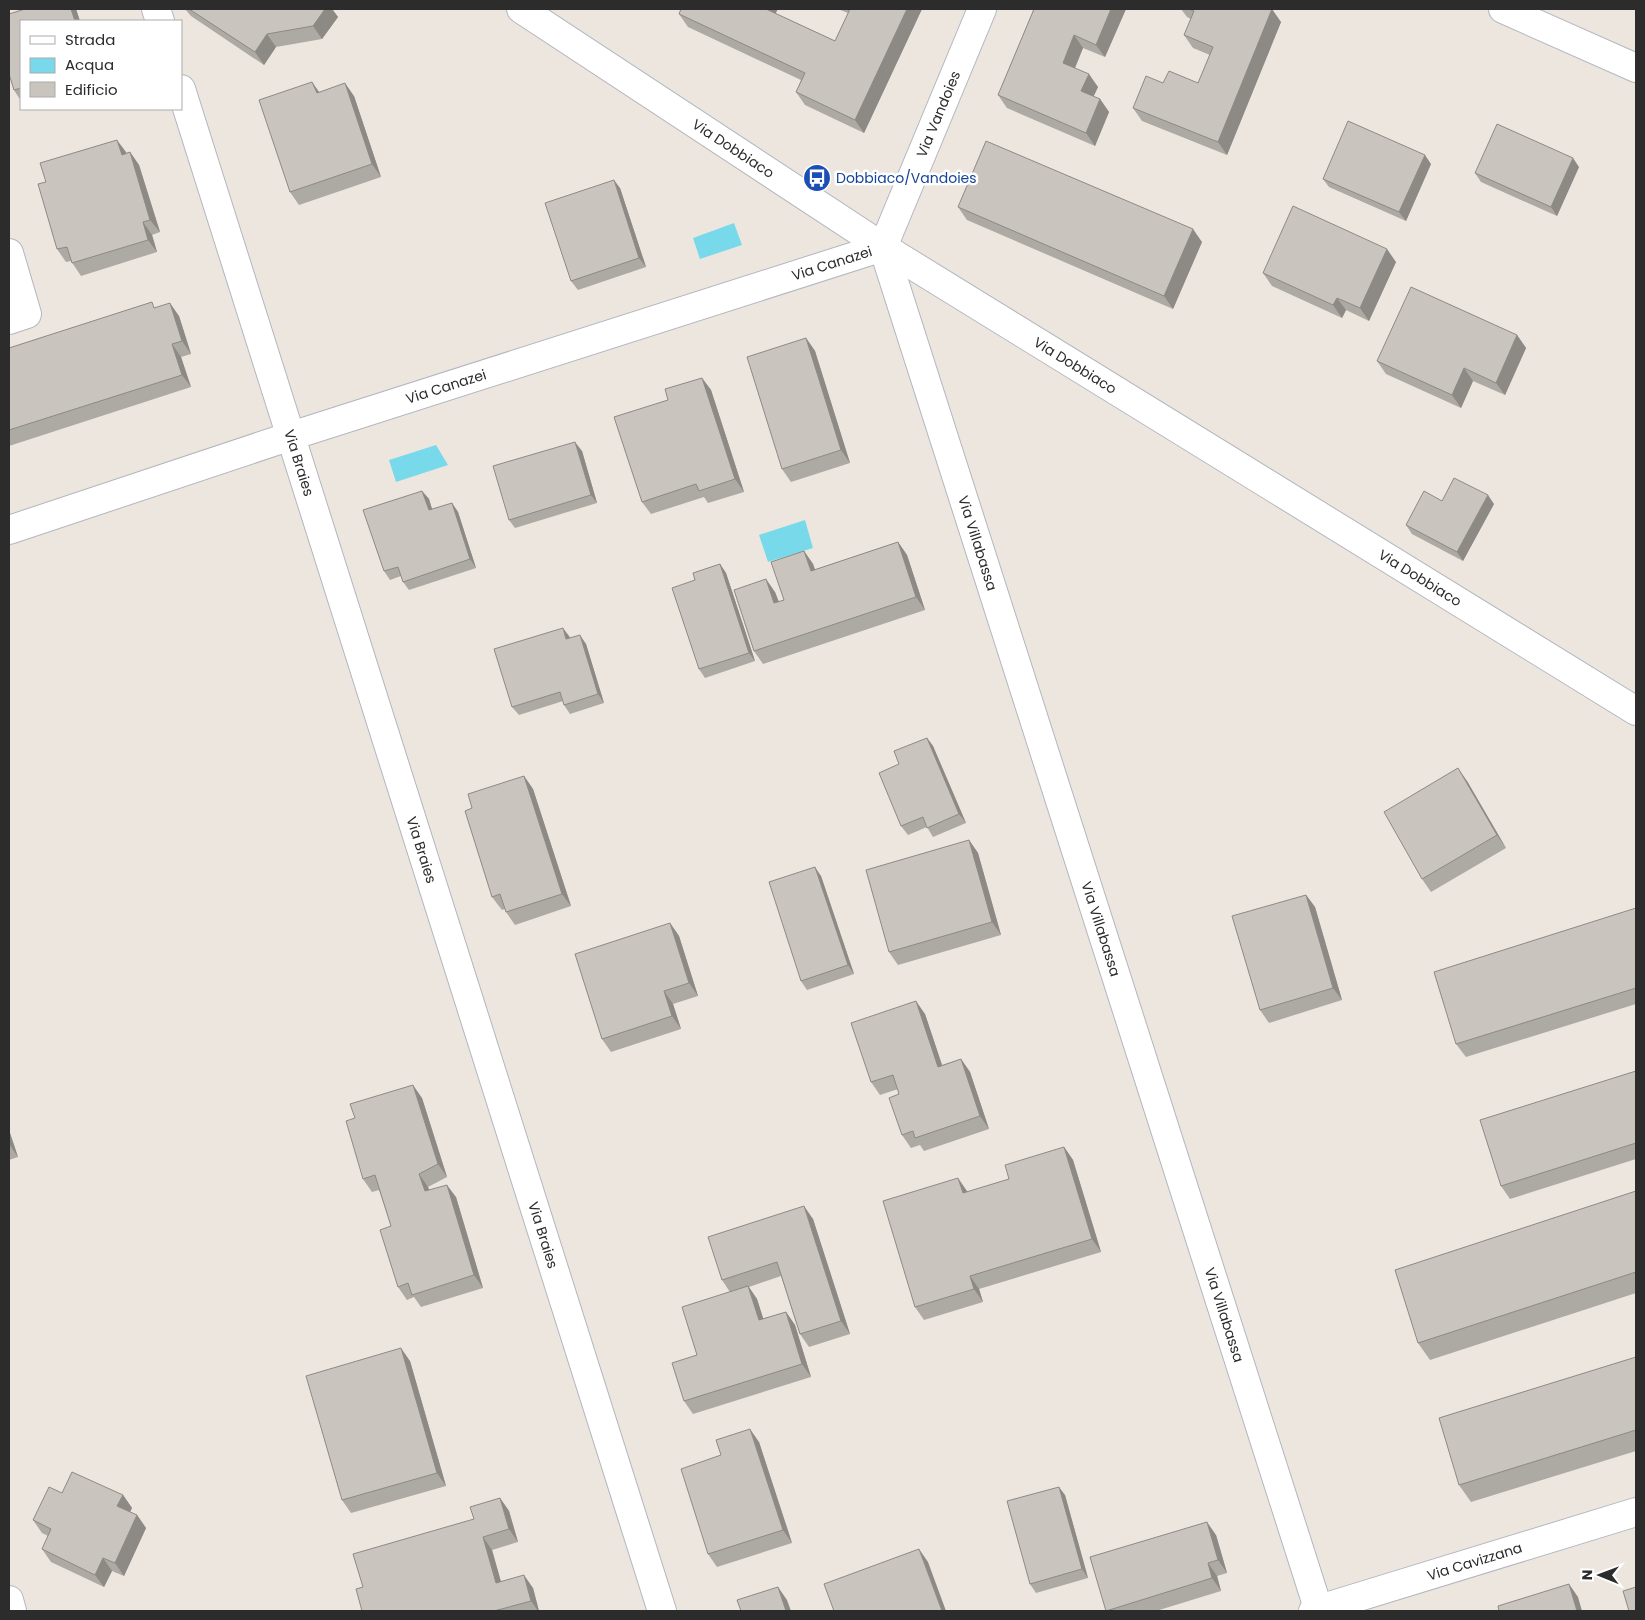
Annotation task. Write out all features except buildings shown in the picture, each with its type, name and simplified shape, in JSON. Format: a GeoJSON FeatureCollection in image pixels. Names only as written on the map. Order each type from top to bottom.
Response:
{"type":"FeatureCollection","features":[{"type":"Feature","properties":{"kind":"street","name":"Via Dobbiaco"},"geometry":{"type":"LineString","coordinates":[[522,9],[883,246],[1636,711]]}},
{"type":"Feature","properties":{"kind":"street","name":"Via Vandoies"},"geometry":{"type":"LineString","coordinates":[[883,246],[982,9]]}},
{"type":"Feature","properties":{"kind":"street"},"geometry":{"type":"LineString","coordinates":[[1503,9],[1636,68]]}},
{"type":"Feature","properties":{"kind":"street","name":"Via Braies"},"geometry":{"type":"LineString","coordinates":[[182,92],[662,1611]]}},
{"type":"Feature","properties":{"kind":"street","name":"Via Canazei"},"geometry":{"type":"LineString","coordinates":[[9,530],[291,436],[883,246]]}},
{"type":"Feature","properties":{"kind":"street","name":"Via Villabassa"},"geometry":{"type":"LineString","coordinates":[[883,246],[1316,1611]]}},
{"type":"Feature","properties":{"kind":"street"},"geometry":{"type":"LineString","coordinates":[[9,253],[27,314],[9,320]]}},
{"type":"Feature","properties":{"kind":"street","name":"Via Cavizzana"},"geometry":{"type":"LineString","coordinates":[[1316,1611],[1636,1512]]}},
{"type":"Feature","properties":{"kind":"street"},"geometry":{"type":"LineString","coordinates":[[9,1600],[12,1611]]}},
{"type":"Feature","properties":{"kind":"water"},"geometry":{"type":"Polygon","coordinates":[[[734,223],[742,245],[700,259],[693,238],[734,223]]]}},
{"type":"Feature","properties":{"kind":"water"},"geometry":{"type":"Polygon","coordinates":[[[436,445],[448,465],[396,482],[389,460],[436,445]]]}},
{"type":"Feature","properties":{"kind":"water"},"geometry":{"type":"Polygon","coordinates":[[[805,520],[813,548],[768,562],[759,535],[805,520]]]}},
{"type":"Feature","properties":{"kind":"place","name":"Dobbiaco/Vandoies"},"geometry":{"type":"Point","coordinates":[817,178]}}]}
